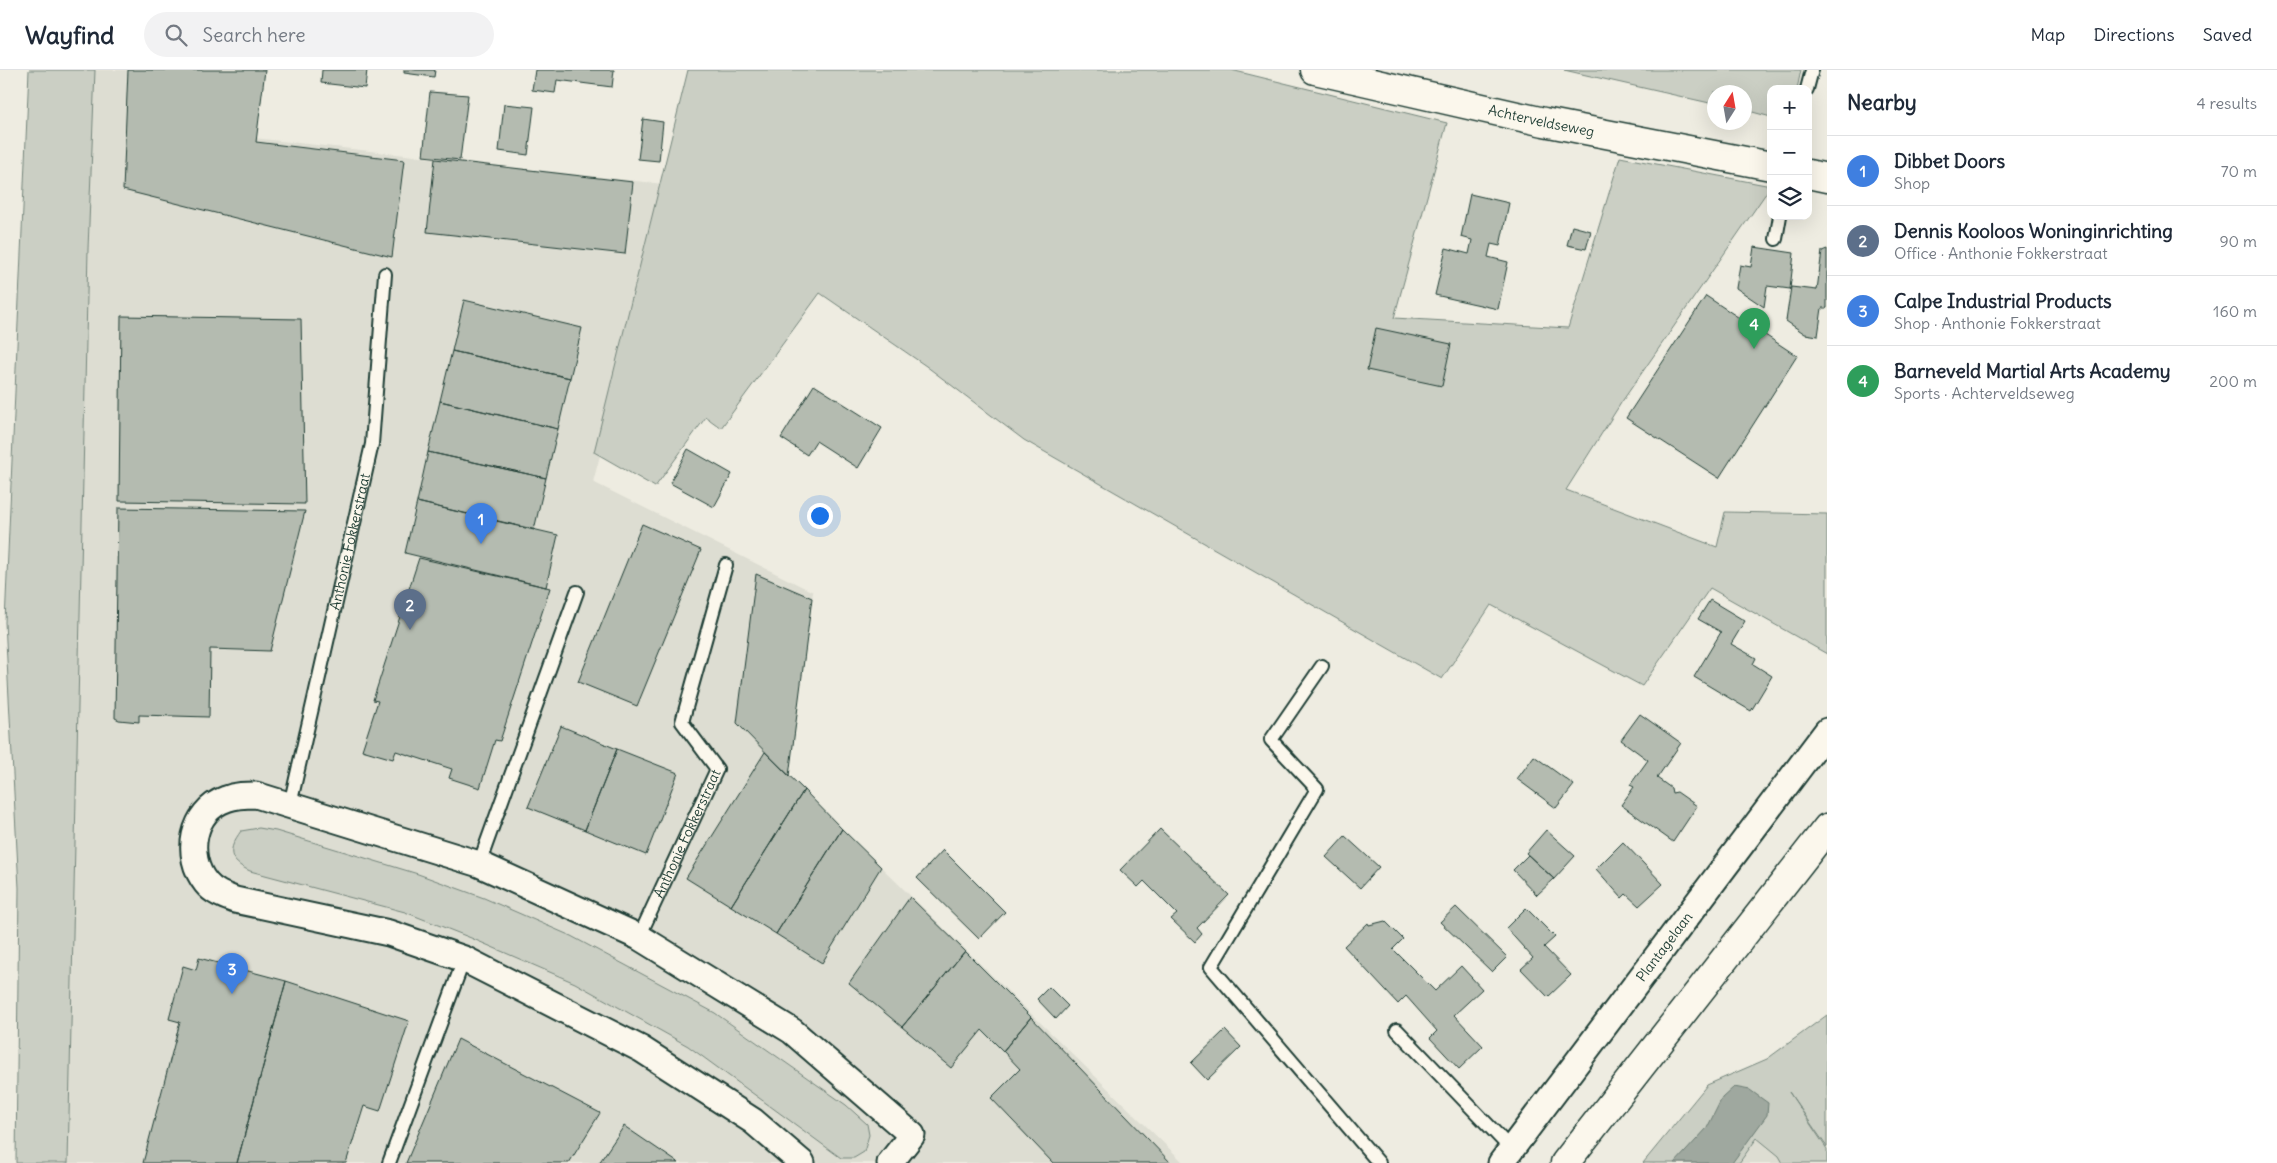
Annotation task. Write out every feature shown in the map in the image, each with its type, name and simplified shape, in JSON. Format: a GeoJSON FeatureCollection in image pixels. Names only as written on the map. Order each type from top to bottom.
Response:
{"type":"FeatureCollection","features":[{"type":"Feature","properties":{"kind":"street","name":"Achterveldseweg"},"geometry":{"type":"LineString","coordinates":[[1315,70],[1544,122],[1767,165]]}},
{"type":"Feature","properties":{"kind":"street"},"geometry":{"type":"LineString","coordinates":[[1812,175],[1827,178]]}},
{"type":"Feature","properties":{"kind":"street","name":"Plantagelaan"},"geometry":{"type":"LineString","coordinates":[[1506,1156],[1827,730]]}},
{"type":"Feature","properties":{"kind":"street"},"geometry":{"type":"LineString","coordinates":[[802,1163],[753,1121],[640,1049],[464,958],[390,933],[235,900],[219,894],[206,883],[197,869],[193,853],[194,836],[200,821],[211,808],[225,799],[241,795],[256,795],[479,864],[639,937],[792,1031],[912,1135],[890,1163]]}},
{"type":"Feature","properties":{"kind":"street"},"geometry":{"type":"LineString","coordinates":[[1565,1163],[1827,828]]}},
{"type":"Feature","properties":{"kind":"lane"},"geometry":{"type":"LineString","coordinates":[[1808,85],[1812,70]]}},
{"type":"Feature","properties":{"kind":"lane"},"geometry":{"type":"LineString","coordinates":[[1776,240],[1779,220]]}},
{"type":"Feature","properties":{"kind":"lane","name":"Anthonie Fokkerstraat"},"geometry":{"type":"LineString","coordinates":[[290,805],[372,444],[385,274]]}},
{"type":"Feature","properties":{"kind":"lane","name":"Anthonie Fokkerstraat"},"geometry":{"type":"LineString","coordinates":[[639,937],[717,769],[682,722],[726,565]]}},
{"type":"Feature","properties":{"kind":"lane"},"geometry":{"type":"LineString","coordinates":[[479,864],[578,592]]}},
{"type":"Feature","properties":{"kind":"lane"},"geometry":{"type":"LineString","coordinates":[[1322,666],[1271,740],[1317,789],[1211,967],[1378,1163]]}},
{"type":"Feature","properties":{"kind":"lane"},"geometry":{"type":"LineString","coordinates":[[389,1163],[464,958]]}},
{"type":"Feature","properties":{"kind":"lane"},"geometry":{"type":"LineString","coordinates":[[1397,1030],[1506,1156]]}},
{"type":"Feature","properties":{"kind":"shaded area"},"geometry":{"type":"Polygon","coordinates":[[[29,70],[95,70],[88,249],[68,1163],[16,1163],[19,888],[5,622],[29,70]]]}},
{"type":"Feature","properties":{"kind":"shaded area"},"geometry":{"type":"Polygon","coordinates":[[[93,70],[264,70],[254,138],[672,185],[593,482],[813,592],[789,777],[1184,1163],[67,1163],[71,856],[93,70]]]}},
{"type":"Feature","properties":{"kind":"shaded area"},"geometry":{"type":"Polygon","coordinates":[[[688,70],[1231,70],[1447,123],[1394,318],[1568,328],[1620,157],[1767,185],[1767,192],[1621,403],[1566,490],[1717,547],[1725,512],[1827,514],[1827,654],[1710,588],[1642,686],[1491,605],[1442,679],[1024,440],[926,366],[820,293],[721,428],[706,417],[655,487],[594,452],[688,70]]]}},
{"type":"Feature","properties":{"kind":"shaded area"},"geometry":{"type":"Polygon","coordinates":[[[1564,70],[1801,70],[1798,85],[1767,85],[1767,116],[1752,112],[1752,85],[1707,85],[1707,102],[1564,70]]]}},
{"type":"Feature","properties":{"kind":"shaded area"},"geometry":{"type":"Polygon","coordinates":[[[259,828],[276,831],[418,874],[484,898],[571,936],[715,1013],[846,1105],[867,1124],[869,1135],[864,1152],[854,1158],[841,1158],[688,1046],[575,983],[405,912],[250,871],[234,859],[232,854],[233,844],[241,831],[259,828]]]}},
{"type":"Feature","properties":{"kind":"shaded area"},"geometry":{"type":"Polygon","coordinates":[[[1827,1015],[1827,1147],[1789,1092],[1827,1149],[1827,1163],[1783,1163],[1779,1156],[1757,1138],[1739,1163],[1643,1163],[1707,1085],[1767,1059],[1827,1015]]]}},
{"type":"Feature","properties":{"kind":"shaded area"},"geometry":{"type":"Polygon","coordinates":[[[1734,1087],[1750,1090],[1768,1103],[1767,1115],[1732,1163],[1675,1163],[1707,1128],[1722,1098],[1734,1087]]]}},
{"type":"Feature","properties":{"kind":"shaded area"},"geometry":{"type":"Polygon","coordinates":[[[1762,1129],[1786,1163],[1738,1163],[1762,1129]]]}},
{"type":"Feature","properties":{"kind":"building"},"geometry":{"type":"Polygon","coordinates":[[[128,70],[265,70],[256,142],[404,160],[392,257],[123,190],[128,70]]]}},
{"type":"Feature","properties":{"kind":"building"},"geometry":{"type":"Polygon","coordinates":[[[322,70],[367,70],[365,88],[321,83],[322,70]]]}},
{"type":"Feature","properties":{"kind":"building"},"geometry":{"type":"Polygon","coordinates":[[[404,70],[435,70],[434,77],[404,73],[404,70]]]}},
{"type":"Feature","properties":{"kind":"building"},"geometry":{"type":"Polygon","coordinates":[[[535,70],[614,70],[612,87],[557,80],[555,93],[532,90],[535,70]]]}},
{"type":"Feature","properties":{"kind":"building"},"geometry":{"type":"Polygon","coordinates":[[[430,92],[468,95],[460,160],[423,156],[430,92]]]}},
{"type":"Feature","properties":{"kind":"building"},"geometry":{"type":"Polygon","coordinates":[[[504,104],[534,107],[528,155],[499,151],[504,104]]]}},
{"type":"Feature","properties":{"kind":"building"},"geometry":{"type":"Polygon","coordinates":[[[643,119],[663,122],[659,161],[638,159],[643,119]]]}},
{"type":"Feature","properties":{"kind":"building"},"geometry":{"type":"Polygon","coordinates":[[[435,159],[633,182],[625,254],[427,232],[435,159]]]}},
{"type":"Feature","properties":{"kind":"building"},"geometry":{"type":"Polygon","coordinates":[[[1470,194],[1509,203],[1500,246],[1491,244],[1488,257],[1508,262],[1498,309],[1435,295],[1446,248],[1469,254],[1472,240],[1461,237],[1470,194]]]}},
{"type":"Feature","properties":{"kind":"building"},"geometry":{"type":"Polygon","coordinates":[[[1572,226],[1591,231],[1586,249],[1567,245],[1572,226]]]}},
{"type":"Feature","properties":{"kind":"building"},"geometry":{"type":"Polygon","coordinates":[[[1754,247],[1794,253],[1790,289],[1767,286],[1764,307],[1736,288],[1740,265],[1751,267],[1754,247]]]}},
{"type":"Feature","properties":{"kind":"building"},"geometry":{"type":"Polygon","coordinates":[[[1827,249],[1827,308],[1822,308],[1818,336],[1805,334],[1786,321],[1791,287],[1817,290],[1822,251],[1827,249]]]}},
{"type":"Feature","properties":{"kind":"building"},"geometry":{"type":"Polygon","coordinates":[[[1706,296],[1797,356],[1719,478],[1626,418],[1706,296]]]}},
{"type":"Feature","properties":{"kind":"building"},"geometry":{"type":"Polygon","coordinates":[[[464,300],[582,328],[570,378],[452,351],[464,300]]]}},
{"type":"Feature","properties":{"kind":"building"},"geometry":{"type":"Polygon","coordinates":[[[121,316],[301,319],[305,504],[119,501],[121,316]]]}},
{"type":"Feature","properties":{"kind":"building"},"geometry":{"type":"Polygon","coordinates":[[[1376,328],[1451,344],[1442,386],[1367,370],[1376,328]]]}},
{"type":"Feature","properties":{"kind":"building"},"geometry":{"type":"Polygon","coordinates":[[[452,351],[570,378],[558,429],[440,401],[452,351]]]}},
{"type":"Feature","properties":{"kind":"building"},"geometry":{"type":"Polygon","coordinates":[[[814,385],[882,428],[858,468],[816,441],[807,455],[781,438],[814,385]]]}},
{"type":"Feature","properties":{"kind":"building"},"geometry":{"type":"Polygon","coordinates":[[[440,401],[558,429],[546,478],[428,452],[440,401]]]}},
{"type":"Feature","properties":{"kind":"building"},"geometry":{"type":"Polygon","coordinates":[[[688,449],[732,474],[714,507],[670,483],[688,449]]]}},
{"type":"Feature","properties":{"kind":"building"},"geometry":{"type":"Polygon","coordinates":[[[428,452],[546,478],[534,530],[417,502],[428,452]]]}},
{"type":"Feature","properties":{"kind":"building"},"geometry":{"type":"Polygon","coordinates":[[[417,502],[558,535],[546,587],[405,553],[417,502]]]}},
{"type":"Feature","properties":{"kind":"building"},"geometry":{"type":"Polygon","coordinates":[[[118,508],[305,511],[270,651],[210,649],[209,717],[139,715],[139,722],[115,718],[118,508]]]}},
{"type":"Feature","properties":{"kind":"building"},"geometry":{"type":"Polygon","coordinates":[[[642,524],[701,550],[637,706],[578,682],[642,524]]]}},
{"type":"Feature","properties":{"kind":"building"},"geometry":{"type":"Polygon","coordinates":[[[419,558],[550,588],[500,741],[495,740],[480,788],[449,778],[452,769],[396,751],[393,759],[362,750],[378,701],[373,700],[419,558]]]}},
{"type":"Feature","properties":{"kind":"building"},"geometry":{"type":"Polygon","coordinates":[[[756,574],[812,598],[789,776],[737,723],[756,574]]]}},
{"type":"Feature","properties":{"kind":"building"},"geometry":{"type":"Polygon","coordinates":[[[1710,600],[1745,621],[1731,644],[1756,658],[1753,664],[1772,676],[1751,711],[1694,677],[1721,632],[1698,619],[1710,600]]]}},
{"type":"Feature","properties":{"kind":"building"},"geometry":{"type":"Polygon","coordinates":[[[1640,714],[1681,743],[1657,778],[1671,788],[1672,793],[1677,792],[1697,806],[1673,842],[1621,805],[1634,787],[1630,785],[1648,760],[1621,740],[1640,714]]]}},
{"type":"Feature","properties":{"kind":"building"},"geometry":{"type":"Polygon","coordinates":[[[561,726],[617,749],[585,830],[528,807],[561,726]]]}},
{"type":"Feature","properties":{"kind":"building"},"geometry":{"type":"Polygon","coordinates":[[[617,749],[678,773],[646,855],[585,830],[617,749]]]}},
{"type":"Feature","properties":{"kind":"building"},"geometry":{"type":"Polygon","coordinates":[[[765,752],[804,790],[731,906],[686,878],[765,752]]]}},
{"type":"Feature","properties":{"kind":"building"},"geometry":{"type":"Polygon","coordinates":[[[1534,756],[1574,785],[1556,808],[1517,779],[1534,756]]]}},
{"type":"Feature","properties":{"kind":"building"},"geometry":{"type":"Polygon","coordinates":[[[804,790],[842,829],[776,934],[731,906],[804,790]]]}},
{"type":"Feature","properties":{"kind":"building"},"geometry":{"type":"Polygon","coordinates":[[[842,829],[881,867],[822,963],[776,934],[842,829]]]}},
{"type":"Feature","properties":{"kind":"building"},"geometry":{"type":"Polygon","coordinates":[[[1160,829],[1229,895],[1197,928],[1202,934],[1195,942],[1171,919],[1177,914],[1144,881],[1138,887],[1120,870],[1160,829]]]}},
{"type":"Feature","properties":{"kind":"building"},"geometry":{"type":"Polygon","coordinates":[[[1546,830],[1575,856],[1554,879],[1526,853],[1546,830]]]}},
{"type":"Feature","properties":{"kind":"building"},"geometry":{"type":"Polygon","coordinates":[[[1345,836],[1379,867],[1360,888],[1326,857],[1345,836]]]}},
{"type":"Feature","properties":{"kind":"building"},"geometry":{"type":"Polygon","coordinates":[[[1623,842],[1663,884],[1639,906],[1626,894],[1622,898],[1596,869],[1623,842]]]}},
{"type":"Feature","properties":{"kind":"building"},"geometry":{"type":"Polygon","coordinates":[[[943,850],[1005,912],[979,939],[917,878],[943,850]]]}},
{"type":"Feature","properties":{"kind":"building"},"geometry":{"type":"Polygon","coordinates":[[[1528,855],[1554,879],[1537,895],[1513,870],[1528,855]]]}},
{"type":"Feature","properties":{"kind":"building"},"geometry":{"type":"Polygon","coordinates":[[[910,897],[965,951],[902,1027],[849,983],[910,897]]]}},
{"type":"Feature","properties":{"kind":"building"},"geometry":{"type":"Polygon","coordinates":[[[1456,907],[1507,957],[1492,972],[1440,922],[1456,907]]]}},
{"type":"Feature","properties":{"kind":"building"},"geometry":{"type":"Polygon","coordinates":[[[1526,908],[1555,937],[1544,947],[1571,975],[1548,997],[1521,969],[1533,958],[1506,928],[1526,908]]]}},
{"type":"Feature","properties":{"kind":"building"},"geometry":{"type":"Polygon","coordinates":[[[1385,921],[1403,939],[1393,949],[1435,991],[1461,966],[1482,989],[1454,1015],[1483,1046],[1459,1069],[1430,1038],[1437,1031],[1406,996],[1398,1004],[1344,946],[1368,923],[1369,925],[1385,921]]]}},
{"type":"Feature","properties":{"kind":"building"},"geometry":{"type":"Polygon","coordinates":[[[965,951],[1031,1017],[1003,1051],[982,1030],[951,1068],[902,1027],[965,951]]]}},
{"type":"Feature","properties":{"kind":"building"},"geometry":{"type":"Polygon","coordinates":[[[199,958],[286,981],[237,1163],[143,1163],[180,1022],[169,1019],[183,966],[196,970],[199,958]]]}},
{"type":"Feature","properties":{"kind":"building"},"geometry":{"type":"Polygon","coordinates":[[[286,981],[409,1021],[380,1111],[364,1106],[346,1163],[237,1163],[286,981]]]}},
{"type":"Feature","properties":{"kind":"building"},"geometry":{"type":"Polygon","coordinates":[[[1049,987],[1068,1006],[1056,1019],[1037,999],[1049,987]]]}},
{"type":"Feature","properties":{"kind":"building"},"geometry":{"type":"Polygon","coordinates":[[[1031,1017],[1171,1163],[1053,1163],[991,1098],[1020,1069],[1003,1051],[1031,1017]]]}},
{"type":"Feature","properties":{"kind":"building"},"geometry":{"type":"Polygon","coordinates":[[[1225,1030],[1241,1047],[1207,1080],[1191,1063],[1225,1030]]]}},
{"type":"Feature","properties":{"kind":"building"},"geometry":{"type":"Polygon","coordinates":[[[458,1039],[600,1113],[569,1163],[406,1163],[458,1039]]]}},
{"type":"Feature","properties":{"kind":"building"},"geometry":{"type":"Polygon","coordinates":[[[624,1126],[674,1160],[679,1163],[599,1163],[624,1126]]]}},
{"type":"Feature","properties":{"kind":"place","name":"Barneveld Martial Arts Academy"},"geometry":{"type":"Point","coordinates":[1754,349]}},
{"type":"Feature","properties":{"kind":"place","name":"Dibbet Doors"},"geometry":{"type":"Point","coordinates":[481,544]}},
{"type":"Feature","properties":{"kind":"place","name":"Dennis Kooloos Woninginrichting"},"geometry":{"type":"Point","coordinates":[410,630]}},
{"type":"Feature","properties":{"kind":"place","name":"Calpe Industrial Products"},"geometry":{"type":"Point","coordinates":[232,994]}}]}
